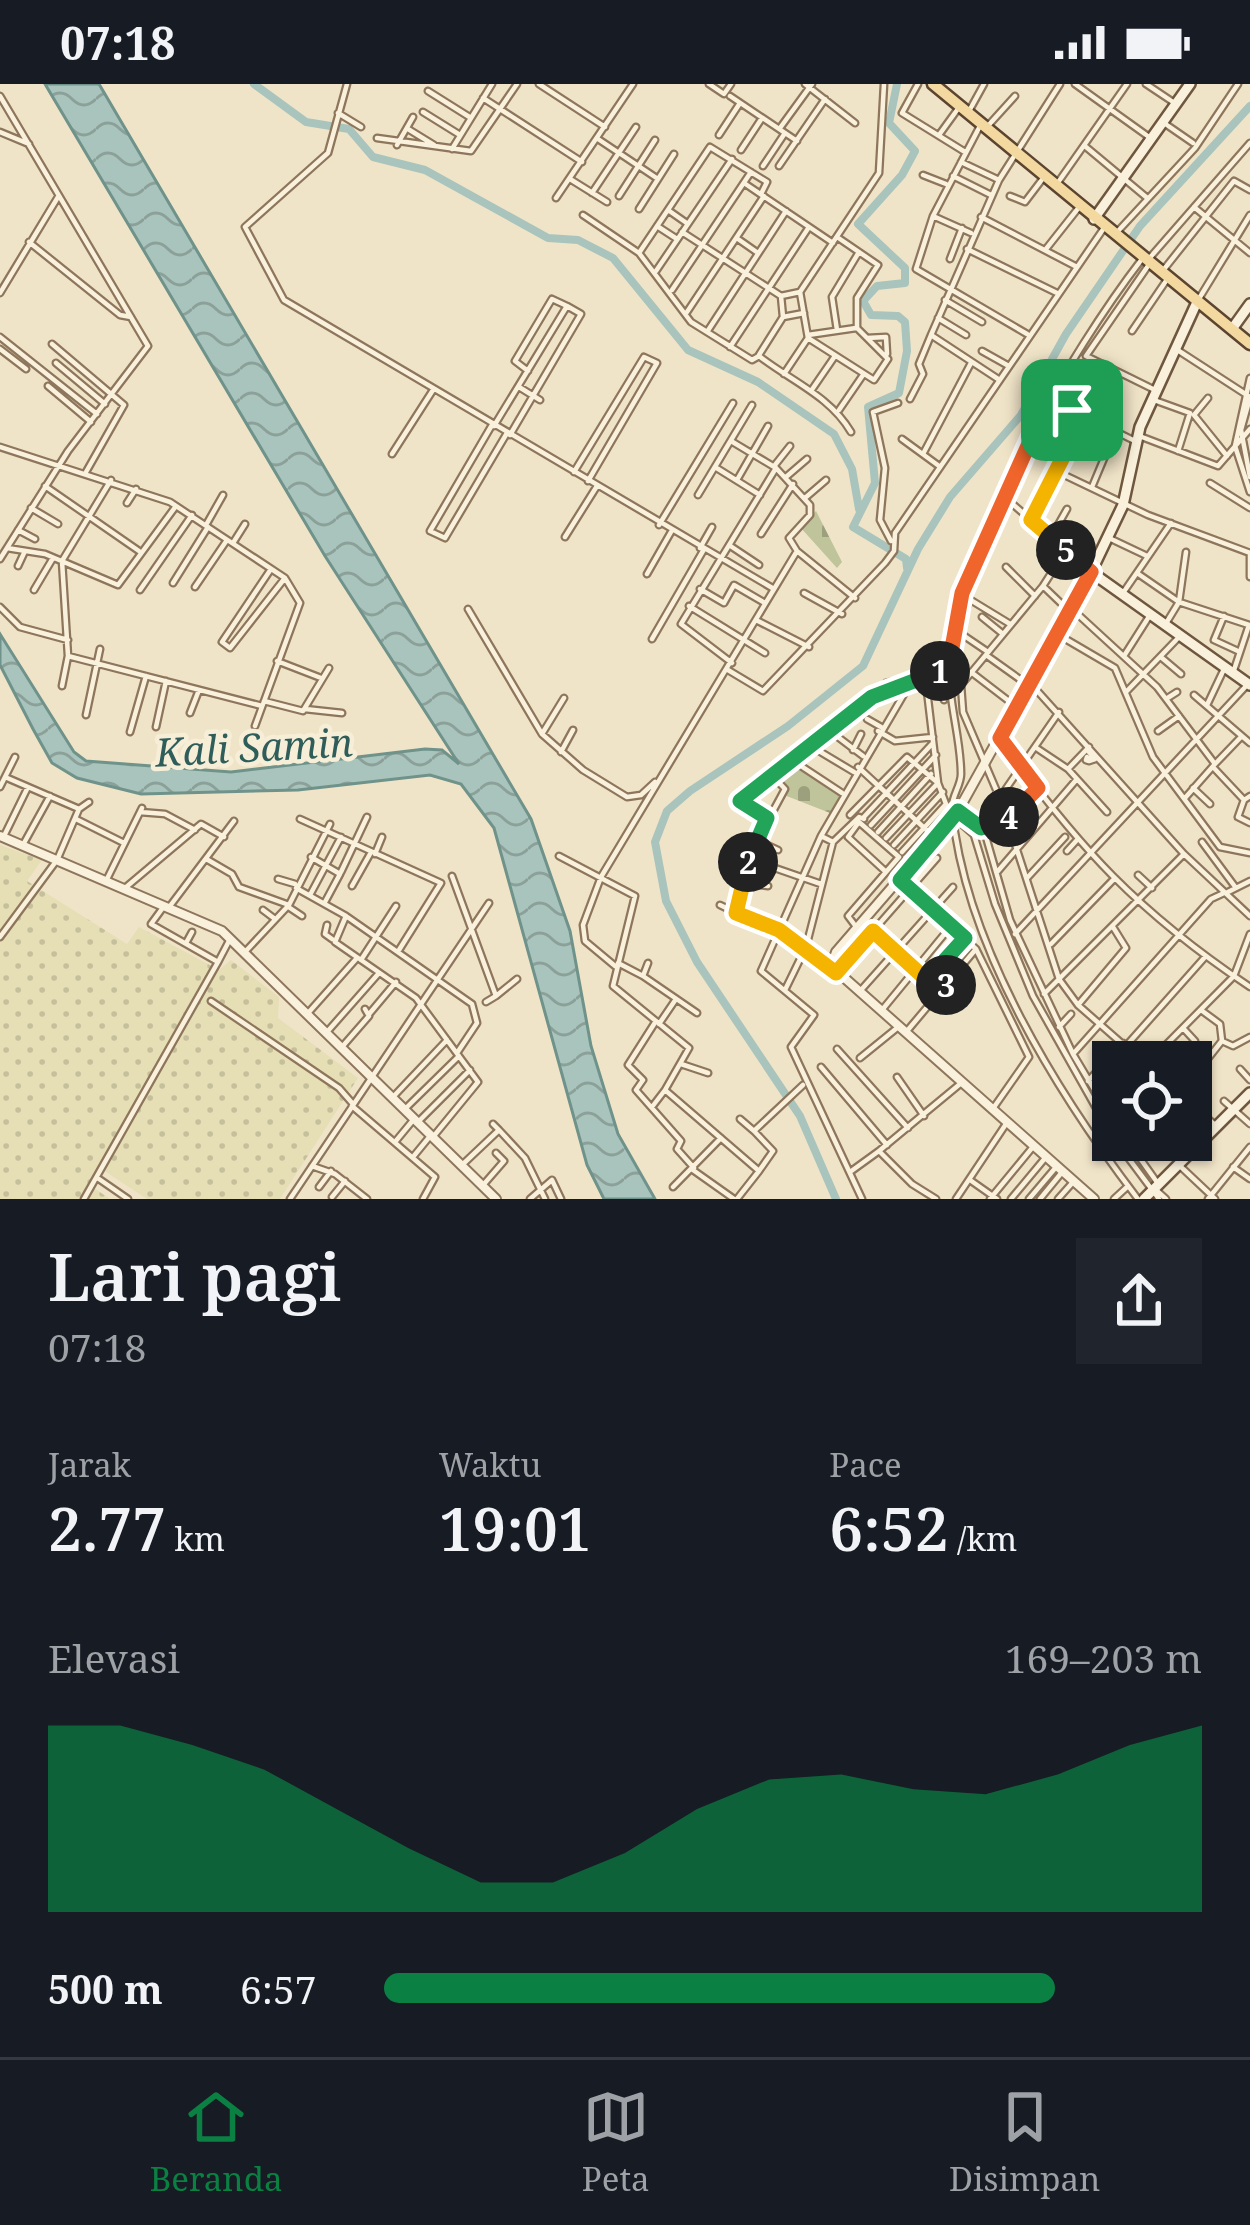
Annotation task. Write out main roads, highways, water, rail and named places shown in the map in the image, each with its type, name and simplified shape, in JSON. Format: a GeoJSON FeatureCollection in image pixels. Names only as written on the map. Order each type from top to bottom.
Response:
{"type":"FeatureCollection","features":[{"type":"Feature","properties":{"kind":"main road"},"geometry":{"type":"LineString","coordinates":[[1099,223],[1123,177],[1190,84]]}},
{"type":"Feature","properties":{"kind":"main road"},"geometry":{"type":"LineString","coordinates":[[939,86],[1250,344]]}},
{"type":"Feature","properties":{"kind":"main road"},"geometry":{"type":"LineString","coordinates":[[1197,302],[1153,394],[1136,438],[1124,505],[1091,572],[1249,684]]}},
{"type":"Feature","properties":{"kind":"main road"},"geometry":{"type":"LineString","coordinates":[[1232,329],[1250,304]]}},
{"type":"Feature","properties":{"kind":"main road"},"geometry":{"type":"LineString","coordinates":[[1153,1195],[1216,1126],[1228,1106],[1250,1093]]}},
{"type":"Feature","properties":{"kind":"water"},"geometry":{"type":"Polygon","coordinates":[[[45,84],[99,84],[531,819],[570,931],[591,1046],[618,1134],[655,1199],[604,1199],[587,1165],[494,828],[461,784],[430,775],[298,790],[141,794],[77,778],[52,763],[33,729],[0,665],[0,634],[74,752],[86,761],[231,772],[425,749],[442,750],[459,764],[325,556],[45,84]]]}},
{"type":"Feature","properties":{"kind":"waterway"},"geometry":{"type":"LineString","coordinates":[[254,84],[306,122],[349,129],[373,157],[425,170],[548,238],[578,240],[613,258],[688,350],[758,382],[834,434],[852,469],[859,509]]}},
{"type":"Feature","properties":{"kind":"waterway"},"geometry":{"type":"LineString","coordinates":[[897,84],[889,123],[915,151],[902,175],[858,224],[905,268],[905,283],[877,286],[863,301],[871,315],[898,316],[905,322],[907,351],[899,393],[868,407],[875,483],[853,527],[906,559],[907,568]]}},
{"type":"Feature","properties":{"kind":"waterway"},"geometry":{"type":"LineString","coordinates":[[836,1199],[800,1116],[697,962],[666,901],[655,842],[667,811],[690,791],[788,726],[863,666],[918,549],[950,497],[1021,415],[1066,334],[1140,226],[1250,106]]}},
{"type":"Feature","properties":{"kind":"water label","name":"Kali Samin"},"geometry":{"type":"Point","coordinates":[254,746]}}]}
